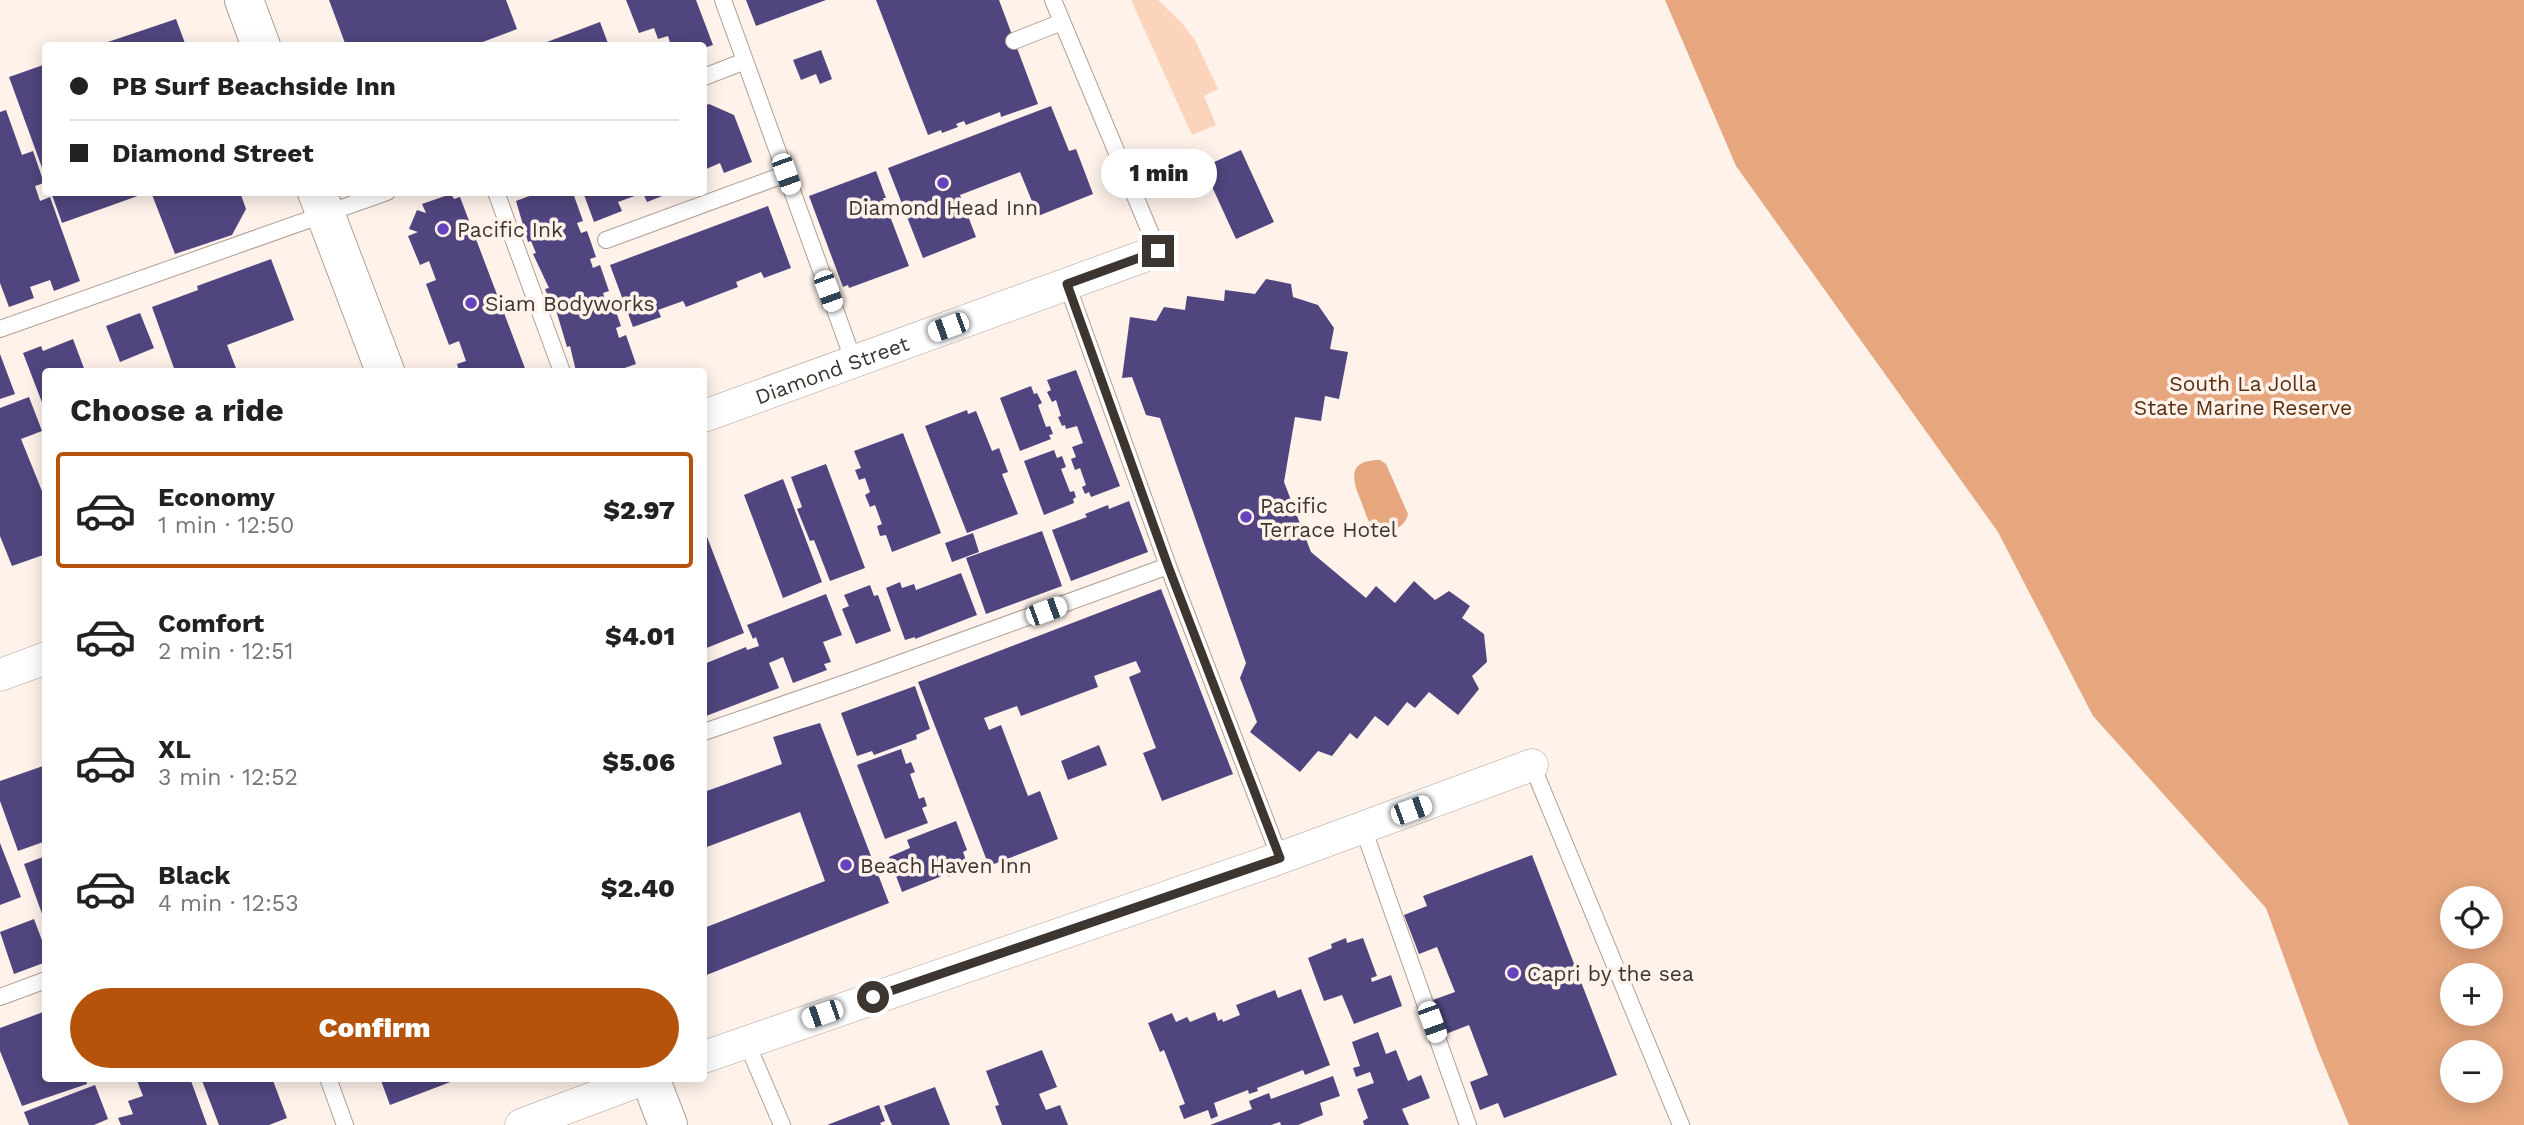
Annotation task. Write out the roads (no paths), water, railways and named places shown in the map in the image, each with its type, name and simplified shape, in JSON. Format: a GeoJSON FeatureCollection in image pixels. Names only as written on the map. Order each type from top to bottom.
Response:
{"type":"FeatureCollection","features":[{"type":"Feature","properties":{"kind":"main road"},"geometry":{"type":"LineString","coordinates":[[244,0],[260,42]]}},
{"type":"Feature","properties":{"kind":"main road"},"geometry":{"type":"LineString","coordinates":[[321,204],[385,368]]}},
{"type":"Feature","properties":{"kind":"main road"},"geometry":{"type":"LineString","coordinates":[[650,1082],[668,1125]]}},
{"type":"Feature","properties":{"kind":"street","name":"Diamond Street"},"geometry":{"type":"LineString","coordinates":[[707,415],[1158,251]]}},
{"type":"Feature","properties":{"kind":"street"},"geometry":{"type":"LineString","coordinates":[[0,675],[42,660]]}},
{"type":"Feature","properties":{"kind":"street"},"geometry":{"type":"LineString","coordinates":[[707,1056],[1280,858],[1532,765]]}},
{"type":"Feature","properties":{"kind":"street"},"geometry":{"type":"LineString","coordinates":[[521,1125],[637,1082]]}},
{"type":"Feature","properties":{"kind":"lane"},"geometry":{"type":"LineString","coordinates":[[723,0],[854,362]]}},
{"type":"Feature","properties":{"kind":"lane"},"geometry":{"type":"LineString","coordinates":[[1053,0],[1158,251]]}},
{"type":"Feature","properties":{"kind":"lane"},"geometry":{"type":"LineString","coordinates":[[1014,41],[1062,22]]}},
{"type":"Feature","properties":{"kind":"lane"},"geometry":{"type":"LineString","coordinates":[[707,76],[746,61]]}},
{"type":"Feature","properties":{"kind":"lane"},"geometry":{"type":"LineString","coordinates":[[606,240],[786,174]]}},
{"type":"Feature","properties":{"kind":"lane"},"geometry":{"type":"LineString","coordinates":[[0,329],[321,204],[365,196]]}},
{"type":"Feature","properties":{"kind":"lane"},"geometry":{"type":"LineString","coordinates":[[497,196],[561,368]]}},
{"type":"Feature","properties":{"kind":"lane"},"geometry":{"type":"LineString","coordinates":[[1067,284],[1168,566],[1280,858]]}},
{"type":"Feature","properties":{"kind":"lane"},"geometry":{"type":"LineString","coordinates":[[707,731],[1168,566]]}},
{"type":"Feature","properties":{"kind":"lane"},"geometry":{"type":"LineString","coordinates":[[1532,765],[1681,1125]]}},
{"type":"Feature","properties":{"kind":"lane"},"geometry":{"type":"LineString","coordinates":[[1363,828],[1467,1122],[1450,1125]]}},
{"type":"Feature","properties":{"kind":"lane"},"geometry":{"type":"LineString","coordinates":[[0,997],[42,981]]}},
{"type":"Feature","properties":{"kind":"lane"},"geometry":{"type":"LineString","coordinates":[[746,1041],[782,1125]]}},
{"type":"Feature","properties":{"kind":"lane"},"geometry":{"type":"LineString","coordinates":[[329,1082],[345,1125]]}},
{"type":"Feature","properties":{"kind":"place","name":"Diamond Head Inn"},"geometry":{"type":"Point","coordinates":[943,183]}},
{"type":"Feature","properties":{"kind":"place","name":"Pacific Ink"},"geometry":{"type":"Point","coordinates":[443,229]}},
{"type":"Feature","properties":{"kind":"place","name":"Siam Bodyworks"},"geometry":{"type":"Point","coordinates":[471,303]}},
{"type":"Feature","properties":{"kind":"place","name":"Pacific Terrace Hotel"},"geometry":{"type":"Point","coordinates":[1246,517]}},
{"type":"Feature","properties":{"kind":"place","name":"Beach Haven Inn"},"geometry":{"type":"Point","coordinates":[846,865]}},
{"type":"Feature","properties":{"kind":"place","name":"Capri by the sea"},"geometry":{"type":"Point","coordinates":[1513,973]}},
{"type":"Feature","properties":{"kind":"park label","name":"South La Jolla State Marine Reserve"},"geometry":{"type":"Point","coordinates":[2243,395]}}]}
